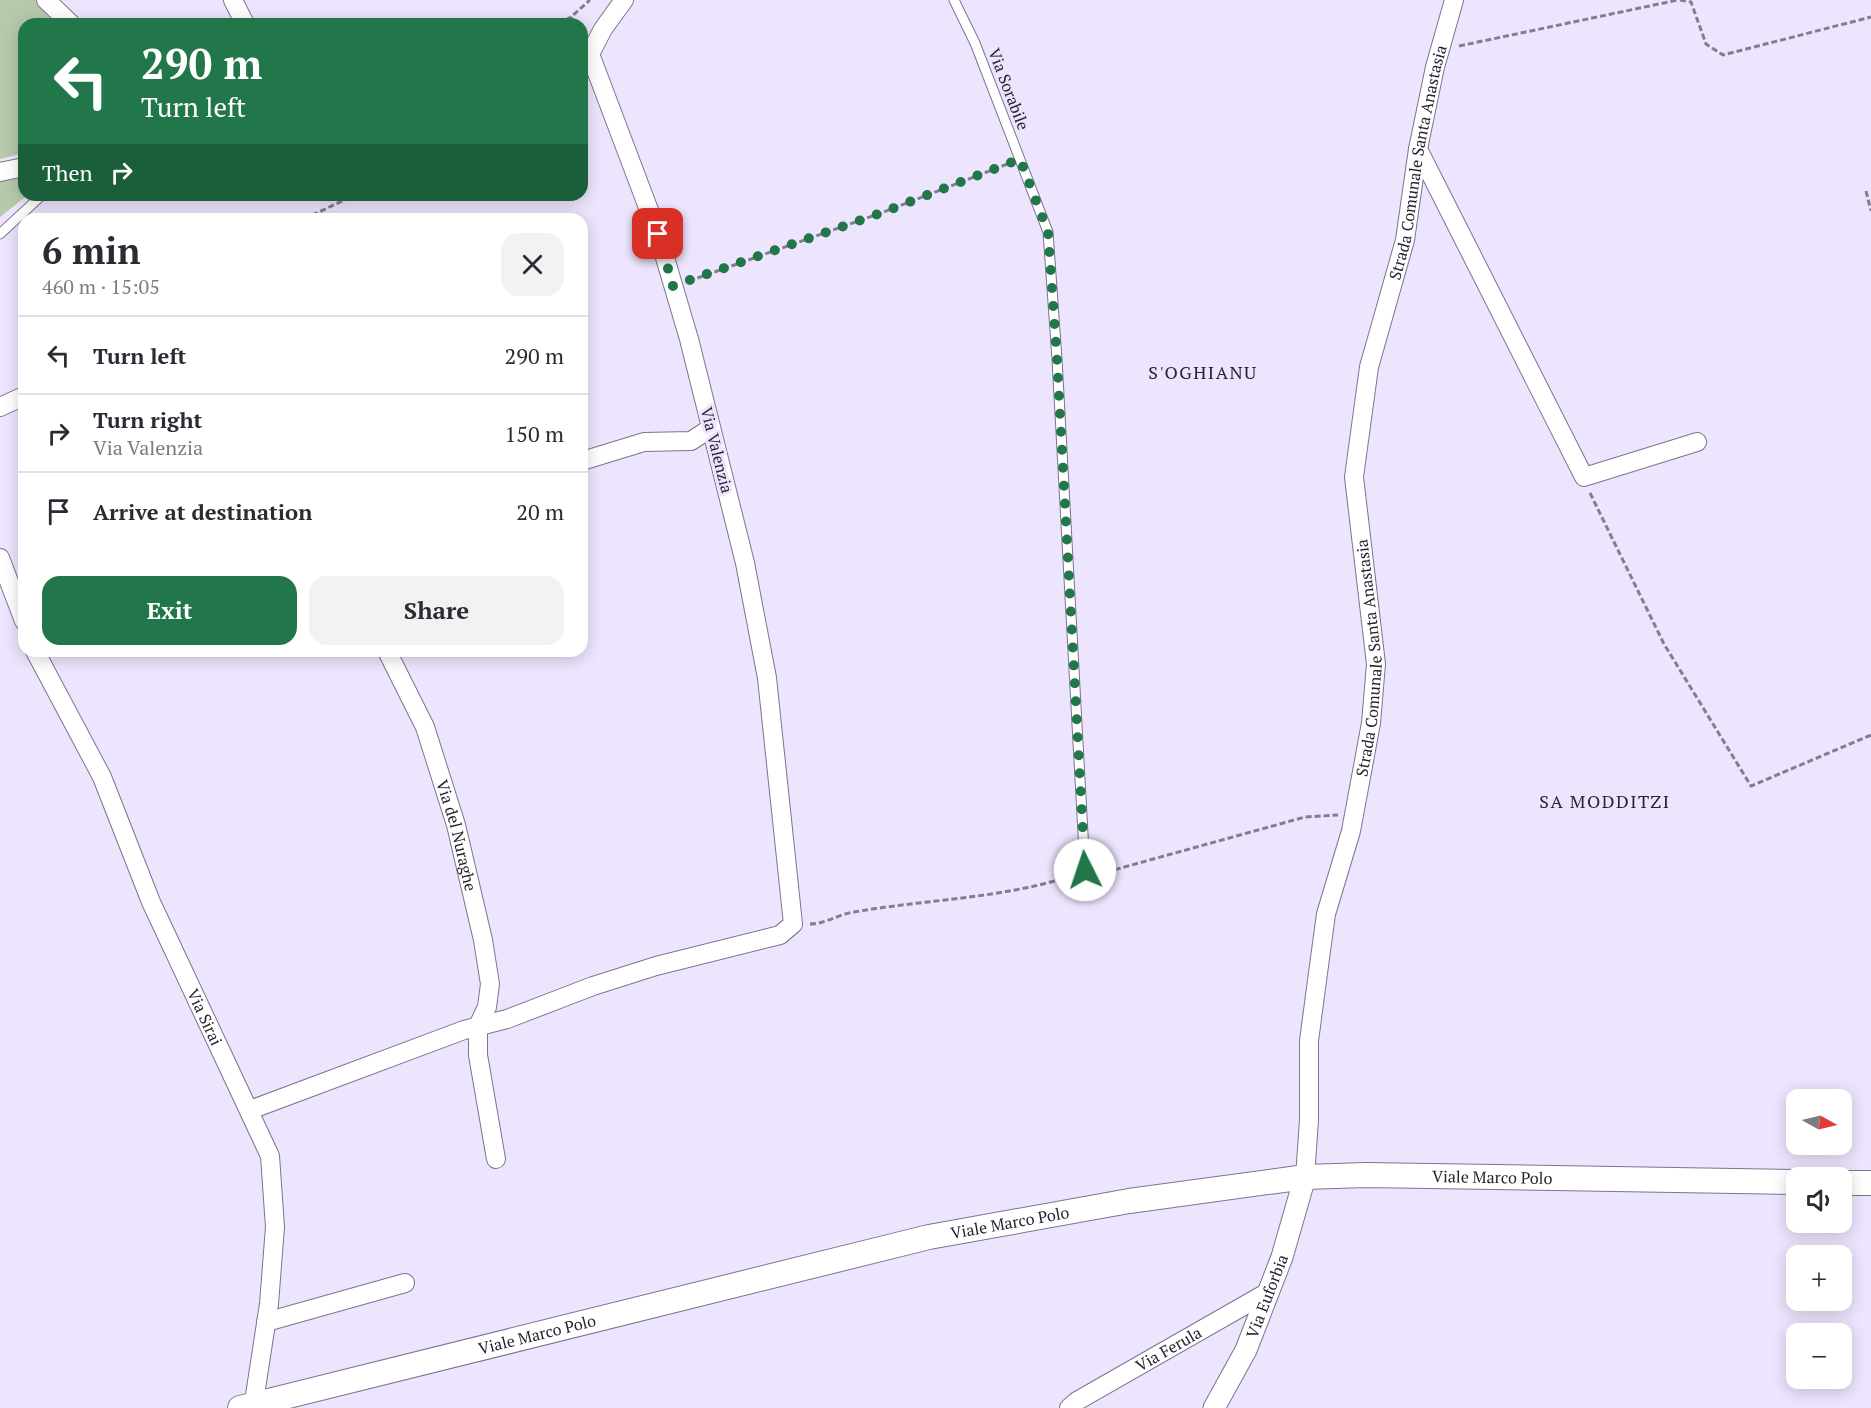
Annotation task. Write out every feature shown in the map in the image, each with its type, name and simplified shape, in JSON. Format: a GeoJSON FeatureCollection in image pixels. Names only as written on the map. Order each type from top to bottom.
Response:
{"type":"FeatureCollection","features":[{"type":"Feature","properties":{"kind":"main road","name":"Viale Marco Polo"},"geometry":{"type":"LineString","coordinates":[[249,1407],[929,1237],[1129,1201],[1305,1177],[1366,1175],[1786,1182]]}},
{"type":"Feature","properties":{"kind":"main road"},"geometry":{"type":"LineString","coordinates":[[1852,1183],[1871,1183]]}},
{"type":"Feature","properties":{"kind":"street"},"geometry":{"type":"LineString","coordinates":[[46,0],[65,18]]}},
{"type":"Feature","properties":{"kind":"street"},"geometry":{"type":"LineString","coordinates":[[233,0],[242,18]]}},
{"type":"Feature","properties":{"kind":"street","name":"Via Valenzia"},"geometry":{"type":"LineString","coordinates":[[478,1026],[507,1019],[593,986],[656,966],[780,936],[793,924],[767,678],[745,563],[658,234],[590,54],[603,29],[624,0]]}},
{"type":"Feature","properties":{"kind":"street","name":"Strada Comunale Santa Anastasia"},"geometry":{"type":"LineString","coordinates":[[1305,1177],[1309,1120],[1309,1041],[1326,914],[1351,831],[1371,723],[1376,664],[1354,477],[1369,367],[1405,240],[1418,149],[1440,50],[1454,0]]}},
{"type":"Feature","properties":{"kind":"street"},"geometry":{"type":"LineString","coordinates":[[1418,149],[1584,477],[1696,442]]}},
{"type":"Feature","properties":{"kind":"street"},"geometry":{"type":"LineString","coordinates":[[0,172],[18,168]]}},
{"type":"Feature","properties":{"kind":"street"},"geometry":{"type":"LineString","coordinates":[[0,407],[18,399]]}},
{"type":"Feature","properties":{"kind":"street"},"geometry":{"type":"LineString","coordinates":[[588,459],[644,442],[691,441],[711,428]]}},
{"type":"Feature","properties":{"kind":"street"},"geometry":{"type":"LineString","coordinates":[[0,558],[18,605]]}},
{"type":"Feature","properties":{"kind":"street","name":"Via Sirai"},"geometry":{"type":"LineString","coordinates":[[38,657],[102,777],[152,902],[270,1156],[275,1227],[266,1322],[249,1407]]}},
{"type":"Feature","properties":{"kind":"street","name":"Via del Nuraghe"},"geometry":{"type":"LineString","coordinates":[[390,657],[425,727],[456,825],[483,940],[490,984],[487,1007],[478,1026],[478,1055],[496,1159]]}},
{"type":"Feature","properties":{"kind":"street"},"geometry":{"type":"LineString","coordinates":[[250,1110],[478,1026]]}},
{"type":"Feature","properties":{"kind":"street","name":"Via Euforbia"},"geometry":{"type":"LineString","coordinates":[[1214,1408],[1246,1350],[1282,1257],[1305,1177]]}},
{"type":"Feature","properties":{"kind":"street"},"geometry":{"type":"LineString","coordinates":[[266,1322],[405,1283]]}},
{"type":"Feature","properties":{"kind":"street","name":"Via Ferula"},"geometry":{"type":"LineString","coordinates":[[1069,1408],[1077,1401],[1268,1292]]}},
{"type":"Feature","properties":{"kind":"lane","name":"Via Sorabile"},"geometry":{"type":"LineString","coordinates":[[954,0],[975,43],[1048,232],[1085,870]]}},
{"type":"Feature","properties":{"kind":"lane"},"geometry":{"type":"LineString","coordinates":[[23,213],[36,201]]}},
{"type":"Feature","properties":{"kind":"lane"},"geometry":{"type":"LineString","coordinates":[[0,234],[18,217]]}},
{"type":"Feature","properties":{"kind":"path"},"geometry":{"type":"LineString","coordinates":[[571,17],[590,0]]}},
{"type":"Feature","properties":{"kind":"path"},"geometry":{"type":"LineString","coordinates":[[1440,50],[1679,0],[1691,2],[1706,44],[1723,55],[1871,17]]}},
{"type":"Feature","properties":{"kind":"path"},"geometry":{"type":"LineString","coordinates":[[673,286],[881,213],[1020,159]]}},
{"type":"Feature","properties":{"kind":"path"},"geometry":{"type":"LineString","coordinates":[[1866,191],[1871,211]]}},
{"type":"Feature","properties":{"kind":"path"},"geometry":{"type":"LineString","coordinates":[[317,213],[342,201]]}},
{"type":"Feature","properties":{"kind":"path"},"geometry":{"type":"LineString","coordinates":[[1584,477],[1597,511],[1664,644],[1751,786],[1871,735]]}},
{"type":"Feature","properties":{"kind":"green space"},"geometry":{"type":"Polygon","coordinates":[[[0,0],[36,0],[50,18],[18,18],[18,154],[0,159],[0,0]]]}},
{"type":"Feature","properties":{"kind":"green space"},"geometry":{"type":"Polygon","coordinates":[[[18,176],[18,201],[20,201],[0,217],[0,180],[18,176]]]}},
{"type":"Feature","properties":{"kind":"district","name":"S'OGHIANU"},"geometry":{"type":"Point","coordinates":[1203,373]}},
{"type":"Feature","properties":{"kind":"district","name":"SA MODDITZI"},"geometry":{"type":"Point","coordinates":[1605,802]}},
{"type":"Feature","properties":{"kind":"route"},"geometry":{"type":"LineString","coordinates":[[658,234],[673,286],[881,213],[1020,159],[1048,232],[1085,870]]}}]}
